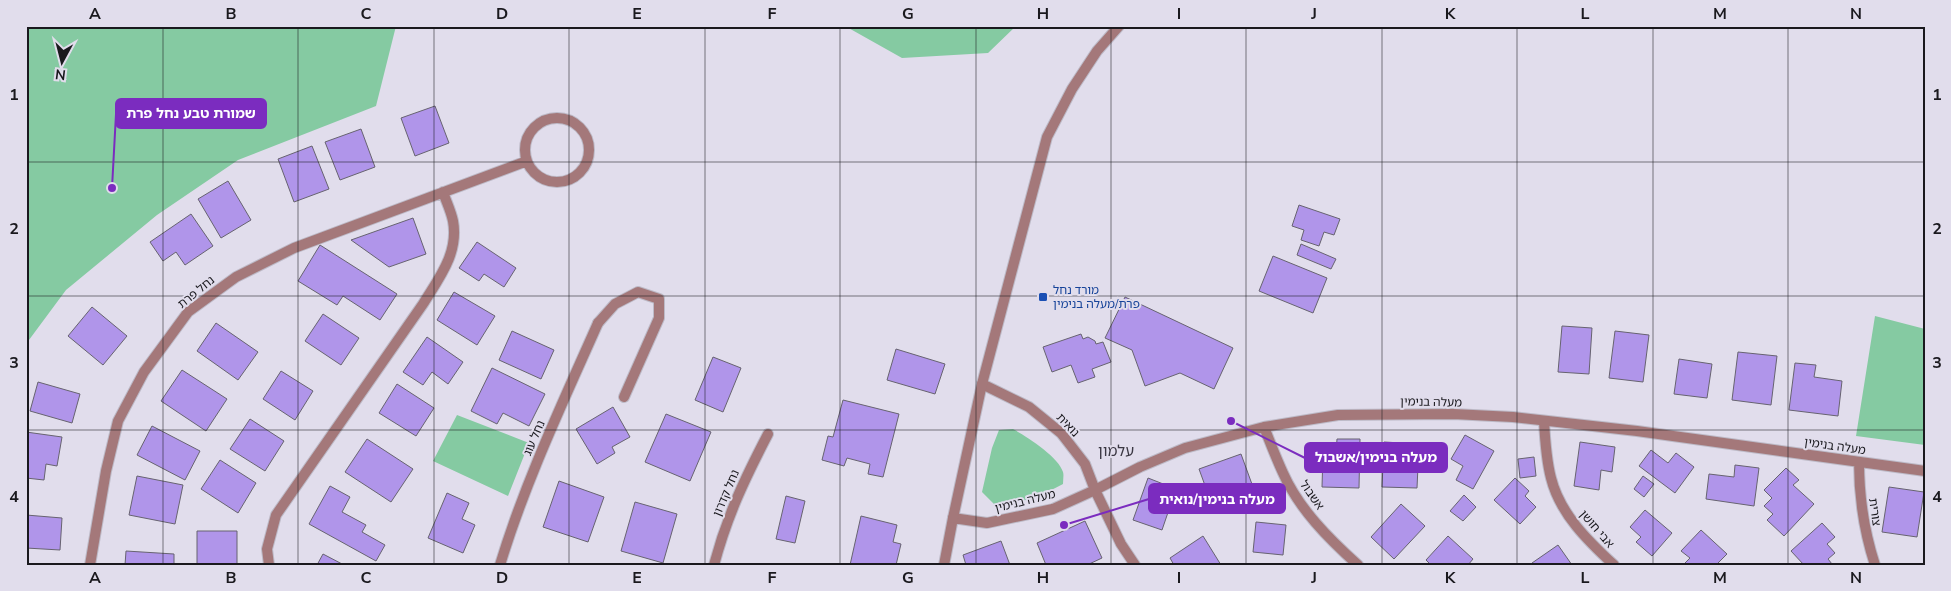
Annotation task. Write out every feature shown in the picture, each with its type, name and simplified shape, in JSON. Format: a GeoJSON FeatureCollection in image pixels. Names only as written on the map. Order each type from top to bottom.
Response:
{"type":"FeatureCollection","features":[{"type":"Feature","properties":{"kind":"street"},"geometry":{"type":"LineString","coordinates":[[944,565],[982,384],[1047,137],[1072,89],[1097,51],[1119,26]]}},
{"type":"Feature","properties":{"kind":"street"},"geometry":{"type":"LineString","coordinates":[[550,118],[561,118],[571,121],[580,128],[589,146],[588,157],[584,166],[578,174],[569,179],[559,181],[540,177],[532,170],[527,161],[525,151],[526,140],[531,130],[550,118]]}},
{"type":"Feature","properties":{"kind":"street","name":"נחל פרת"},"geometry":{"type":"LineString","coordinates":[[90,565],[106,471],[118,421],[144,372],[188,312],[236,277],[294,248],[527,161]]}},
{"type":"Feature","properties":{"kind":"street"},"geometry":{"type":"LineString","coordinates":[[269,565],[267,549],[276,515],[423,304],[452,254],[453,221],[443,192]]}},
{"type":"Feature","properties":{"kind":"street","name":"נחל עוג"},"geometry":{"type":"LineString","coordinates":[[500,565],[510,530],[541,453],[598,323],[615,304],[638,292],[659,299],[659,318],[624,397]]}},
{"type":"Feature","properties":{"kind":"street","name":"נואית"},"geometry":{"type":"LineString","coordinates":[[982,384],[1029,406],[1061,433],[1085,464],[1095,490],[1121,544],[1135,565]]}},
{"type":"Feature","properties":{"kind":"street","name":"מעלה בנימין"},"geometry":{"type":"LineString","coordinates":[[953,518],[987,523],[1054,509],[1140,467],[1185,448],[1264,427],[1338,415],[1453,414],[1544,420],[1637,430],[1925,471]]}},
{"type":"Feature","properties":{"kind":"street","name":"אבי חושן"},"geometry":{"type":"LineString","coordinates":[[1544,420],[1551,480],[1563,507],[1580,532],[1614,565]]}},
{"type":"Feature","properties":{"kind":"street","name":"אשבול"},"geometry":{"type":"LineString","coordinates":[[1264,427],[1283,474],[1296,496],[1337,546],[1358,565]]}},
{"type":"Feature","properties":{"kind":"street","name":"נחל קדרון"},"geometry":{"type":"LineString","coordinates":[[714,565],[722,536],[738,493],[768,434]]}},
{"type":"Feature","properties":{"kind":"street","name":"צורית"},"geometry":{"type":"LineString","coordinates":[[1859,462],[1859,486],[1866,538],[1875,565]]}},
{"type":"Feature","properties":{"kind":"green space"},"geometry":{"type":"Polygon","coordinates":[[[26,26],[396,26],[376,106],[238,160],[157,215],[66,290],[26,344],[26,26]]]}},
{"type":"Feature","properties":{"kind":"green space"},"geometry":{"type":"Polygon","coordinates":[[[845,26],[1016,26],[988,53],[902,58],[845,26]]]}},
{"type":"Feature","properties":{"kind":"green space"},"geometry":{"type":"Polygon","coordinates":[[[1875,316],[1925,329],[1925,445],[1856,436],[1875,316]]]}},
{"type":"Feature","properties":{"kind":"green space"},"geometry":{"type":"Polygon","coordinates":[[[457,415],[529,443],[508,496],[433,461],[457,415]]]}},
{"type":"Feature","properties":{"kind":"green space"},"geometry":{"type":"Polygon","coordinates":[[[1013,429],[1055,460],[1063,472],[1063,484],[1030,499],[1013,503],[994,504],[982,492],[992,448],[999,430],[1013,429]]]}},
{"type":"Feature","properties":{"kind":"building"},"geometry":{"type":"Polygon","coordinates":[[[435,106],[449,143],[415,156],[401,118],[435,106]]]}},
{"type":"Feature","properties":{"kind":"building"},"geometry":{"type":"Polygon","coordinates":[[[361,129],[375,167],[340,180],[325,142],[361,129]]]}},
{"type":"Feature","properties":{"kind":"building"},"geometry":{"type":"Polygon","coordinates":[[[312,146],[329,189],[294,202],[278,159],[312,146]]]}},
{"type":"Feature","properties":{"kind":"building"},"geometry":{"type":"Polygon","coordinates":[[[228,181],[251,220],[221,238],[198,199],[228,181]]]}},
{"type":"Feature","properties":{"kind":"building"},"geometry":{"type":"Polygon","coordinates":[[[1299,205],[1340,219],[1334,235],[1324,232],[1319,246],[1301,240],[1304,230],[1292,226],[1299,205]]]}},
{"type":"Feature","properties":{"kind":"building"},"geometry":{"type":"Polygon","coordinates":[[[191,214],[213,246],[185,265],[176,252],[163,261],[150,242],[191,214]]]}},
{"type":"Feature","properties":{"kind":"building"},"geometry":{"type":"Polygon","coordinates":[[[413,218],[426,254],[389,267],[351,240],[413,218]]]}},
{"type":"Feature","properties":{"kind":"building"},"geometry":{"type":"Polygon","coordinates":[[[477,242],[516,268],[504,287],[484,274],[479,281],[459,268],[477,242]]]}},
{"type":"Feature","properties":{"kind":"building"},"geometry":{"type":"Polygon","coordinates":[[[1301,244],[1336,259],[1331,269],[1297,255],[1301,244]]]}},
{"type":"Feature","properties":{"kind":"building"},"geometry":{"type":"Polygon","coordinates":[[[320,245],[397,294],[380,320],[343,296],[337,305],[298,281],[320,245]]]}},
{"type":"Feature","properties":{"kind":"building"},"geometry":{"type":"Polygon","coordinates":[[[1273,256],[1327,278],[1313,313],[1259,291],[1273,256]]]}},
{"type":"Feature","properties":{"kind":"building"},"geometry":{"type":"Polygon","coordinates":[[[454,292],[495,316],[477,345],[437,320],[454,292]]]}},
{"type":"Feature","properties":{"kind":"building"},"geometry":{"type":"Polygon","coordinates":[[[1125,297],[1233,348],[1214,389],[1180,373],[1145,386],[1132,350],[1105,338],[1125,297]]]}},
{"type":"Feature","properties":{"kind":"building"},"geometry":{"type":"Polygon","coordinates":[[[92,307],[127,336],[103,365],[68,336],[92,307]]]}},
{"type":"Feature","properties":{"kind":"building"},"geometry":{"type":"Polygon","coordinates":[[[323,314],[359,338],[341,365],[305,341],[323,314]]]}},
{"type":"Feature","properties":{"kind":"building"},"geometry":{"type":"Polygon","coordinates":[[[216,323],[258,352],[238,380],[197,351],[216,323]]]}},
{"type":"Feature","properties":{"kind":"building"},"geometry":{"type":"Polygon","coordinates":[[[1562,326],[1592,328],[1589,374],[1558,372],[1562,326]]]}},
{"type":"Feature","properties":{"kind":"building"},"geometry":{"type":"Polygon","coordinates":[[[512,331],[554,350],[541,379],[499,360],[512,331]]]}},
{"type":"Feature","properties":{"kind":"building"},"geometry":{"type":"Polygon","coordinates":[[[1615,331],[1649,335],[1643,382],[1609,378],[1615,331]]]}},
{"type":"Feature","properties":{"kind":"building"},"geometry":{"type":"Polygon","coordinates":[[[1081,334],[1083,339],[1088,337],[1095,341],[1096,344],[1103,342],[1111,362],[1092,369],[1095,377],[1078,383],[1071,365],[1052,372],[1043,347],[1081,334]]]}},
{"type":"Feature","properties":{"kind":"building"},"geometry":{"type":"Polygon","coordinates":[[[427,337],[463,362],[448,384],[432,372],[423,385],[403,372],[427,337]]]}},
{"type":"Feature","properties":{"kind":"building"},"geometry":{"type":"Polygon","coordinates":[[[896,349],[945,364],[935,394],[887,380],[896,349]]]}},
{"type":"Feature","properties":{"kind":"building"},"geometry":{"type":"Polygon","coordinates":[[[1738,352],[1777,356],[1771,405],[1732,400],[1738,352]]]}},
{"type":"Feature","properties":{"kind":"building"},"geometry":{"type":"Polygon","coordinates":[[[713,357],[741,368],[723,412],[695,400],[713,357]]]}},
{"type":"Feature","properties":{"kind":"building"},"geometry":{"type":"Polygon","coordinates":[[[1679,359],[1712,364],[1707,398],[1674,394],[1679,359]]]}},
{"type":"Feature","properties":{"kind":"building"},"geometry":{"type":"Polygon","coordinates":[[[1795,363],[1816,365],[1814,377],[1842,381],[1838,416],[1789,410],[1795,363]]]}},
{"type":"Feature","properties":{"kind":"building"},"geometry":{"type":"Polygon","coordinates":[[[492,368],[545,394],[529,426],[503,413],[497,424],[471,411],[492,368]]]}},
{"type":"Feature","properties":{"kind":"building"},"geometry":{"type":"Polygon","coordinates":[[[182,370],[227,399],[206,431],[161,401],[182,370]]]}},
{"type":"Feature","properties":{"kind":"building"},"geometry":{"type":"Polygon","coordinates":[[[281,371],[313,391],[295,420],[263,399],[281,371]]]}},
{"type":"Feature","properties":{"kind":"building"},"geometry":{"type":"Polygon","coordinates":[[[38,382],[80,394],[72,423],[30,411],[38,382]]]}},
{"type":"Feature","properties":{"kind":"building"},"geometry":{"type":"Polygon","coordinates":[[[397,384],[434,408],[416,436],[379,413],[397,384]]]}},
{"type":"Feature","properties":{"kind":"building"},"geometry":{"type":"Polygon","coordinates":[[[843,400],[899,414],[883,477],[868,474],[870,464],[847,458],[844,466],[822,460],[828,436],[833,437],[843,400]]]}},
{"type":"Feature","properties":{"kind":"building"},"geometry":{"type":"Polygon","coordinates":[[[613,407],[630,437],[612,447],[615,453],[597,464],[576,429],[613,407]]]}},
{"type":"Feature","properties":{"kind":"building"},"geometry":{"type":"Polygon","coordinates":[[[666,414],[711,432],[690,481],[645,462],[666,414]]]}},
{"type":"Feature","properties":{"kind":"building"},"geometry":{"type":"Polygon","coordinates":[[[250,419],[284,441],[265,471],[230,449],[250,419]]]}},
{"type":"Feature","properties":{"kind":"building"},"geometry":{"type":"Polygon","coordinates":[[[152,426],[200,451],[185,480],[137,455],[152,426]]]}},
{"type":"Feature","properties":{"kind":"building"},"geometry":{"type":"Polygon","coordinates":[[[26,432],[62,437],[57,466],[46,464],[44,480],[26,478],[26,432]]]}},
{"type":"Feature","properties":{"kind":"building"},"geometry":{"type":"Polygon","coordinates":[[[1465,435],[1494,451],[1473,489],[1456,480],[1463,466],[1451,459],[1465,435]]]}},
{"type":"Feature","properties":{"kind":"building"},"geometry":{"type":"Polygon","coordinates":[[[367,439],[413,469],[391,502],[345,472],[367,439]]]}},
{"type":"Feature","properties":{"kind":"building"},"geometry":{"type":"Polygon","coordinates":[[[1337,439],[1360,439],[1359,488],[1322,487],[1323,453],[1336,454],[1337,439]]]}},
{"type":"Feature","properties":{"kind":"building"},"geometry":{"type":"Polygon","coordinates":[[[1384,442],[1419,444],[1417,488],[1382,487],[1384,442]]]}},
{"type":"Feature","properties":{"kind":"building"},"geometry":{"type":"Polygon","coordinates":[[[1580,442],[1615,447],[1612,472],[1601,470],[1599,490],[1574,486],[1580,442]]]}},
{"type":"Feature","properties":{"kind":"building"},"geometry":{"type":"Polygon","coordinates":[[[1651,450],[1668,463],[1676,453],[1694,467],[1675,493],[1639,466],[1651,450]]]}},
{"type":"Feature","properties":{"kind":"building"},"geometry":{"type":"Polygon","coordinates":[[[1241,454],[1253,487],[1211,502],[1199,469],[1241,454]]]}},
{"type":"Feature","properties":{"kind":"building"},"geometry":{"type":"Polygon","coordinates":[[[1534,457],[1536,476],[1520,478],[1518,459],[1534,457]]]}},
{"type":"Feature","properties":{"kind":"building"},"geometry":{"type":"Polygon","coordinates":[[[220,460],[256,483],[238,513],[201,489],[220,460]]]}},
{"type":"Feature","properties":{"kind":"building"},"geometry":{"type":"Polygon","coordinates":[[[1735,465],[1759,468],[1754,506],[1706,499],[1709,474],[1734,477],[1735,465]]]}},
{"type":"Feature","properties":{"kind":"building"},"geometry":{"type":"Polygon","coordinates":[[[1786,468],[1799,480],[1793,485],[1814,504],[1784,536],[1767,520],[1773,514],[1764,506],[1772,498],[1764,490],[1786,468]]]}},
{"type":"Feature","properties":{"kind":"building"},"geometry":{"type":"Polygon","coordinates":[[[137,476],[183,485],[175,524],[129,515],[137,476]]]}},
{"type":"Feature","properties":{"kind":"building"},"geometry":{"type":"Polygon","coordinates":[[[1643,476],[1654,484],[1644,497],[1634,489],[1643,476]]]}},
{"type":"Feature","properties":{"kind":"building"},"geometry":{"type":"Polygon","coordinates":[[[1148,478],[1176,489],[1162,530],[1133,520],[1148,478]]]}},
{"type":"Feature","properties":{"kind":"building"},"geometry":{"type":"Polygon","coordinates":[[[1515,478],[1529,491],[1525,496],[1536,507],[1520,524],[1494,500],[1515,478]]]}},
{"type":"Feature","properties":{"kind":"building"},"geometry":{"type":"Polygon","coordinates":[[[559,481],[604,497],[588,542],[543,527],[559,481]]]}},
{"type":"Feature","properties":{"kind":"building"},"geometry":{"type":"Polygon","coordinates":[[[330,486],[350,497],[342,512],[366,525],[362,532],[385,545],[376,561],[309,524],[330,486]]]}},
{"type":"Feature","properties":{"kind":"building"},"geometry":{"type":"Polygon","coordinates":[[[1889,487],[1924,492],[1917,537],[1882,532],[1889,487]]]}},
{"type":"Feature","properties":{"kind":"building"},"geometry":{"type":"Polygon","coordinates":[[[447,493],[469,503],[462,519],[475,525],[463,553],[428,538],[447,493]]]}},
{"type":"Feature","properties":{"kind":"building"},"geometry":{"type":"Polygon","coordinates":[[[1464,495],[1476,507],[1463,521],[1450,511],[1464,495]]]}},
{"type":"Feature","properties":{"kind":"building"},"geometry":{"type":"Polygon","coordinates":[[[786,496],[805,501],[795,543],[776,539],[786,496]]]}},
{"type":"Feature","properties":{"kind":"building"},"geometry":{"type":"Polygon","coordinates":[[[635,502],[677,514],[663,563],[621,551],[635,502]]]}},
{"type":"Feature","properties":{"kind":"building"},"geometry":{"type":"Polygon","coordinates":[[[1401,504],[1425,526],[1394,559],[1371,537],[1401,504]]]}},
{"type":"Feature","properties":{"kind":"building"},"geometry":{"type":"Polygon","coordinates":[[[1645,510],[1672,533],[1652,556],[1636,542],[1641,537],[1630,527],[1645,510]]]}},
{"type":"Feature","properties":{"kind":"building"},"geometry":{"type":"Polygon","coordinates":[[[26,515],[62,518],[60,550],[26,548],[26,515]]]}},
{"type":"Feature","properties":{"kind":"building"},"geometry":{"type":"Polygon","coordinates":[[[861,516],[897,525],[893,542],[901,544],[896,565],[850,565],[861,516]]]}},
{"type":"Feature","properties":{"kind":"building"},"geometry":{"type":"Polygon","coordinates":[[[1085,521],[1102,558],[1087,565],[1046,565],[1037,543],[1085,521]]]}},
{"type":"Feature","properties":{"kind":"building"},"geometry":{"type":"Polygon","coordinates":[[[1256,522],[1286,525],[1283,555],[1253,552],[1256,522]]]}},
{"type":"Feature","properties":{"kind":"building"},"geometry":{"type":"Polygon","coordinates":[[[1822,523],[1835,537],[1827,544],[1835,553],[1828,559],[1832,564],[1804,565],[1791,551],[1822,523]]]}},
{"type":"Feature","properties":{"kind":"building"},"geometry":{"type":"Polygon","coordinates":[[[1701,530],[1727,554],[1716,565],[1683,565],[1690,558],[1681,551],[1701,530]]]}},
{"type":"Feature","properties":{"kind":"building"},"geometry":{"type":"Polygon","coordinates":[[[197,531],[237,531],[237,565],[197,565],[197,531]]]}},
{"type":"Feature","properties":{"kind":"building"},"geometry":{"type":"Polygon","coordinates":[[[1203,536],[1221,565],[1174,565],[1170,558],[1203,536]]]}},
{"type":"Feature","properties":{"kind":"building"},"geometry":{"type":"Polygon","coordinates":[[[1448,536],[1473,559],[1468,565],[1431,565],[1426,560],[1448,536]]]}},
{"type":"Feature","properties":{"kind":"building"},"geometry":{"type":"Polygon","coordinates":[[[1001,541],[1010,565],[966,565],[963,555],[1001,541]]]}},
{"type":"Feature","properties":{"kind":"building"},"geometry":{"type":"Polygon","coordinates":[[[1558,545],[1572,565],[1533,565],[1532,563],[1558,545]]]}},
{"type":"Feature","properties":{"kind":"building"},"geometry":{"type":"Polygon","coordinates":[[[126,551],[174,554],[174,565],[125,565],[126,551]]]}},
{"type":"Feature","properties":{"kind":"building"},"geometry":{"type":"Polygon","coordinates":[[[323,554],[344,565],[317,565],[323,554]]]}},
{"type":"Feature","properties":{"kind":"place","name":"שמורת טבע נחל פרת"},"geometry":{"type":"Point","coordinates":[112,188]}},
{"type":"Feature","properties":{"kind":"place","name":"מורד נחל פרת/מעלה בנימין"},"geometry":{"type":"Point","coordinates":[1043,297]}},
{"type":"Feature","properties":{"kind":"place","name":"מעלה בנימין/אשבול"},"geometry":{"type":"Point","coordinates":[1231,421]}},
{"type":"Feature","properties":{"kind":"place","name":"מעלה בנימין/נואית"},"geometry":{"type":"Point","coordinates":[1064,525]}},
{"type":"Feature","properties":{"kind":"district","name":"עלמון"},"geometry":{"type":"Point","coordinates":[1116,451]}}]}
